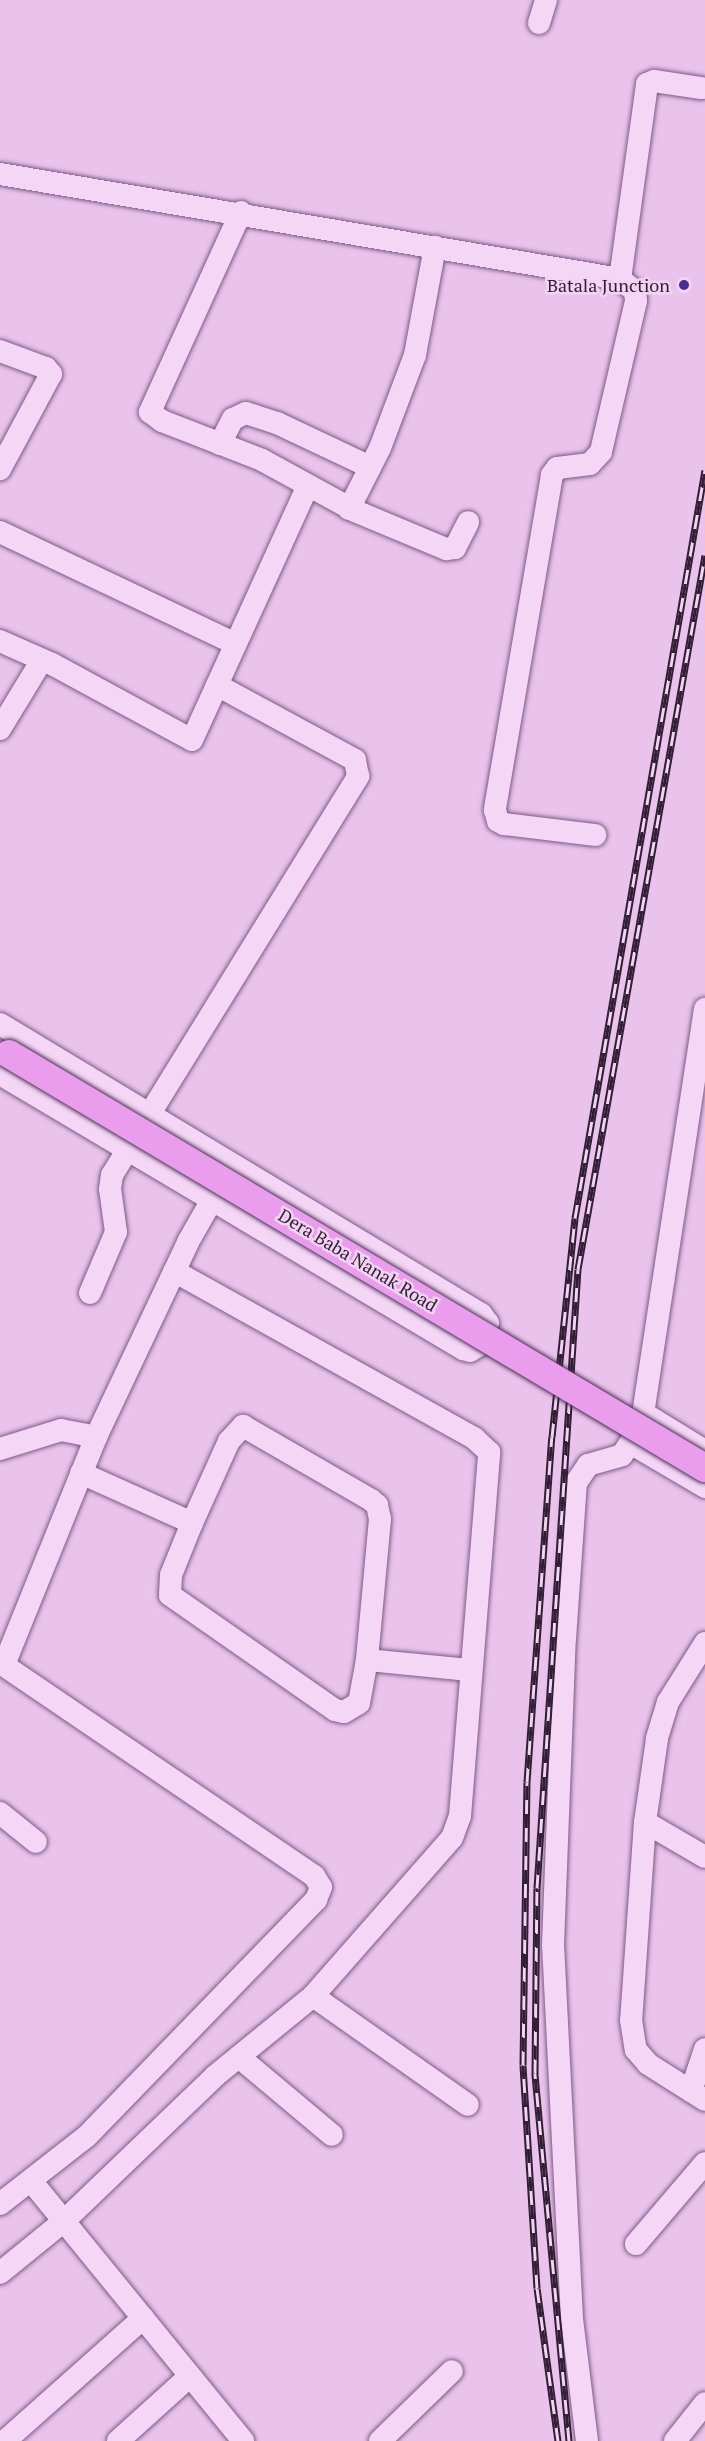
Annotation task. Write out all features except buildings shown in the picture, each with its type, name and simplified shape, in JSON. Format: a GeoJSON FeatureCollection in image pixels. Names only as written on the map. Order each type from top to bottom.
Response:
{"type":"FeatureCollection","features":[{"type":"Feature","properties":{"kind":"main road","name":"Dera Baba Nanak Road"},"geometry":{"type":"LineString","coordinates":[[4,1064],[705,1468]]}},
{"type":"Feature","properties":{"kind":"street"},"geometry":{"type":"LineString","coordinates":[[539,23],[546,0]]}},
{"type":"Feature","properties":{"kind":"street"},"geometry":{"type":"LineString","coordinates":[[620,279],[647,84],[654,81],[701,88]]}},
{"type":"Feature","properties":{"kind":"street"},"geometry":{"type":"LineString","coordinates":[[0,174],[242,213],[620,279],[635,291],[636,301],[601,452],[590,464],[557,468],[552,475],[495,810],[498,820],[504,824],[595,835]]}},
{"type":"Feature","properties":{"kind":"street"},"geometry":{"type":"LineString","coordinates":[[242,213],[149,407],[162,422],[262,460],[349,509],[451,550],[468,522]]}},
{"type":"Feature","properties":{"kind":"street"},"geometry":{"type":"LineString","coordinates":[[349,509],[370,467],[415,355],[435,247]]}},
{"type":"Feature","properties":{"kind":"street"},"geometry":{"type":"LineString","coordinates":[[0,351],[46,368],[51,374],[0,469]]}},
{"type":"Feature","properties":{"kind":"street"},"geometry":{"type":"LineString","coordinates":[[220,444],[233,419],[246,413],[278,423],[370,467]]}},
{"type":"Feature","properties":{"kind":"street"},"geometry":{"type":"LineString","coordinates":[[0,641],[42,660],[189,740],[198,734],[234,643],[308,486]]}},
{"type":"Feature","properties":{"kind":"street"},"geometry":{"type":"LineString","coordinates":[[0,532],[234,643]]}},
{"type":"Feature","properties":{"kind":"street"},"geometry":{"type":"LineString","coordinates":[[0,729],[42,660]]}},
{"type":"Feature","properties":{"kind":"street"},"geometry":{"type":"LineString","coordinates":[[90,1293],[116,1232],[117,1217],[110,1189],[112,1175],[359,768],[346,755],[217,685]]}},
{"type":"Feature","properties":{"kind":"street"},"geometry":{"type":"LineString","coordinates":[[587,2441],[572,2319],[553,1957],[565,1639],[576,1483],[588,1465],[614,1460],[632,1443],[643,1413],[705,1009]]}},
{"type":"Feature","properties":{"kind":"street"},"geometry":{"type":"LineString","coordinates":[[0,1024],[481,1314],[488,1323],[478,1346],[470,1351],[463,1349],[212,1200],[128,1150],[4,1064]]}},
{"type":"Feature","properties":{"kind":"street"},"geometry":{"type":"LineString","coordinates":[[0,2204],[32,2182],[87,2136],[145,2079],[316,1900],[321,1887],[314,1876],[2,1669],[96,1437],[174,1271],[212,1200]]}},
{"type":"Feature","properties":{"kind":"street"},"geometry":{"type":"LineString","coordinates":[[0,2273],[64,2221],[239,2057],[313,1996],[456,1832],[460,1816],[469,1670],[489,1461],[484,1445],[174,1271]]}},
{"type":"Feature","properties":{"kind":"street"},"geometry":{"type":"LineString","coordinates":[[643,1413],[705,1451]]}},
{"type":"Feature","properties":{"kind":"street"},"geometry":{"type":"LineString","coordinates":[[243,1426],[377,1505],[380,1519],[367,1660],[358,1703],[344,1712],[334,1710],[175,1601],[168,1586],[192,1523],[229,1441],[243,1426]]}},
{"type":"Feature","properties":{"kind":"street"},"geometry":{"type":"LineString","coordinates":[[0,1449],[62,1430],[96,1437]]}},
{"type":"Feature","properties":{"kind":"street"},"geometry":{"type":"LineString","coordinates":[[632,1443],[705,1487]]}},
{"type":"Feature","properties":{"kind":"street"},"geometry":{"type":"LineString","coordinates":[[81,1473],[192,1523]]}},
{"type":"Feature","properties":{"kind":"street"},"geometry":{"type":"LineString","coordinates":[[705,1643],[668,1701],[657,1739],[645,1822],[633,2036],[636,2050],[648,2064],[698,2096],[705,2049]]}},
{"type":"Feature","properties":{"kind":"street"},"geometry":{"type":"LineString","coordinates":[[367,1660],[469,1670]]}},
{"type":"Feature","properties":{"kind":"street"},"geometry":{"type":"LineString","coordinates":[[0,1813],[36,1842]]}},
{"type":"Feature","properties":{"kind":"street"},"geometry":{"type":"LineString","coordinates":[[645,1822],[705,1857]]}},
{"type":"Feature","properties":{"kind":"street"},"geometry":{"type":"LineString","coordinates":[[313,1996],[468,2105]]}},
{"type":"Feature","properties":{"kind":"street"},"geometry":{"type":"LineString","coordinates":[[239,2057],[332,2135]]}},
{"type":"Feature","properties":{"kind":"street"},"geometry":{"type":"LineString","coordinates":[[636,2244],[705,2163]]}},
{"type":"Feature","properties":{"kind":"street"},"geometry":{"type":"LineString","coordinates":[[32,2182],[243,2441]]}},
{"type":"Feature","properties":{"kind":"street"},"geometry":{"type":"LineString","coordinates":[[5,2441],[143,2318]]}},
{"type":"Feature","properties":{"kind":"street"},"geometry":{"type":"LineString","coordinates":[[380,2441],[452,2372]]}},
{"type":"Feature","properties":{"kind":"street"},"geometry":{"type":"LineString","coordinates":[[118,2441],[190,2376]]}},
{"type":"Feature","properties":{"kind":"street"},"geometry":{"type":"LineString","coordinates":[[675,2441],[705,2403]]}},
{"type":"Feature","properties":{"kind":"railway"},"geometry":{"type":"LineString","coordinates":[[558,2441],[537,2288],[523,2065],[527,1782],[552,1437],[575,1218],[705,470]]}},
{"type":"Feature","properties":{"kind":"railway"},"geometry":{"type":"LineString","coordinates":[[569,2441],[535,2073],[537,1888],[578,1269],[705,555]]}},
{"type":"Feature","properties":{"kind":"place","name":"Batala Junction"},"geometry":{"type":"Point","coordinates":[684,285]}}]}
